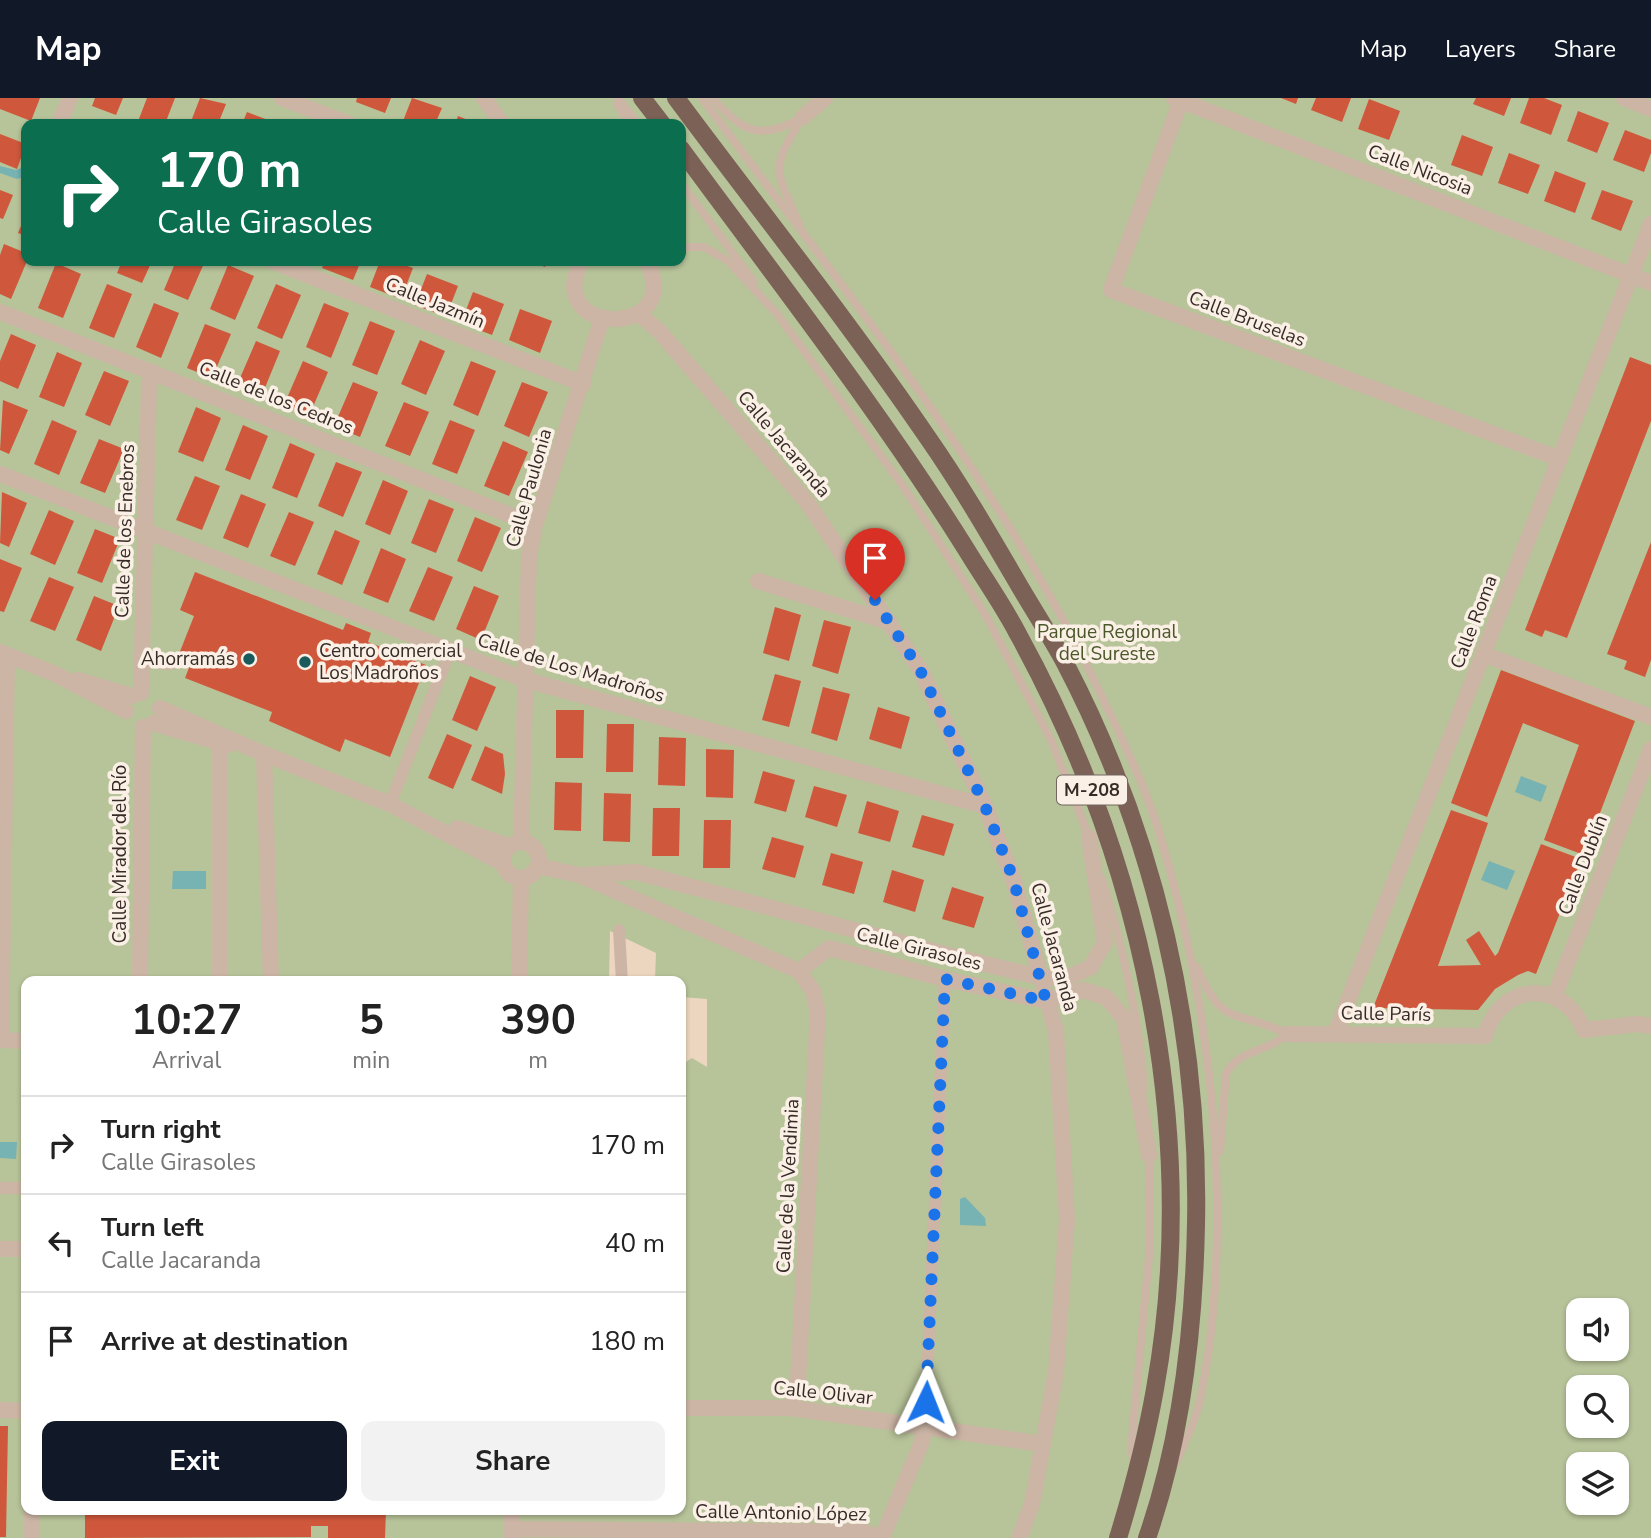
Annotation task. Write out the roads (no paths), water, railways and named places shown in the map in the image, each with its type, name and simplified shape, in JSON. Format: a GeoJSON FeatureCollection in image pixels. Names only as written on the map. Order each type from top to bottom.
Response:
{"type":"FeatureCollection","features":[{"type":"Feature","properties":{"kind":"main road"},"geometry":{"type":"LineString","coordinates":[[642,98],[658,119]]}},
{"type":"Feature","properties":{"kind":"main road","name":"M-208"},"geometry":{"type":"LineString","coordinates":[[676,98],[928,437],[981,521],[1065,662],[1114,769],[1159,902],[1186,1035],[1197,1159],[1193,1302],[1180,1409],[1147,1538]]}},
{"type":"Feature","properties":{"kind":"main road","name":"M-208"},"geometry":{"type":"LineString","coordinates":[[686,156],[823,340],[932,495],[1018,632],[1091,787],[1138,933],[1164,1081],[1170,1252],[1156,1387],[1137,1475],[1118,1538]]}},
{"type":"Feature","properties":{"kind":"street"},"geometry":{"type":"LineString","coordinates":[[61,119],[70,98]]}},
{"type":"Feature","properties":{"kind":"street"},"geometry":{"type":"LineString","coordinates":[[282,98],[336,119]]}},
{"type":"Feature","properties":{"kind":"street"},"geometry":{"type":"LineString","coordinates":[[484,98],[499,119]]}},
{"type":"Feature","properties":{"kind":"street"},"geometry":{"type":"LineString","coordinates":[[803,117],[825,98]]}},
{"type":"Feature","properties":{"kind":"street"},"geometry":{"type":"LineString","coordinates":[[1624,98],[1651,108]]}},
{"type":"Feature","properties":{"kind":"street","name":"Calle Nicosia"},"geometry":{"type":"LineString","coordinates":[[1179,99],[1651,283]]}},
{"type":"Feature","properties":{"kind":"street","name":"Calle Bruselas"},"geometry":{"type":"LineString","coordinates":[[1179,99],[1111,290],[1560,459]]}},
{"type":"Feature","properties":{"kind":"street","name":"Calle Roma"},"geometry":{"type":"LineString","coordinates":[[1335,1034],[1651,224]]}},
{"type":"Feature","properties":{"kind":"street","name":"Calle Jazmín"},"geometry":{"type":"LineString","coordinates":[[284,266],[583,384]]}},
{"type":"Feature","properties":{"kind":"street"},"geometry":{"type":"LineString","coordinates":[[580,266],[575,282],[577,294],[591,314],[602,320],[627,319],[638,313],[652,293],[653,266]]}},
{"type":"Feature","properties":{"kind":"street","name":"Calle de los Cedros"},"geometry":{"type":"LineString","coordinates":[[0,312],[536,525]]}},
{"type":"Feature","properties":{"kind":"street","name":"Calle Jacaranda"},"geometry":{"type":"LineString","coordinates":[[638,313],[659,331],[807,502],[889,622],[920,670],[985,806],[1013,878],[1055,1031],[1067,1219],[1056,1372],[1032,1504],[1019,1538]]}},
{"type":"Feature","properties":{"kind":"street","name":"Calle Paulonia"},"geometry":{"type":"LineString","coordinates":[[515,844],[526,680],[529,556],[536,525],[602,320]]}},
{"type":"Feature","properties":{"kind":"street","name":"Calle de los Enebros"},"geometry":{"type":"LineString","coordinates":[[133,700],[142,659],[149,384],[153,372]]}},
{"type":"Feature","properties":{"kind":"street","name":"Calle de Los Madroños"},"geometry":{"type":"LineString","coordinates":[[0,474],[526,680],[985,806]]}},
{"type":"Feature","properties":{"kind":"street"},"geometry":{"type":"LineString","coordinates":[[758,581],[889,622]]}},
{"type":"Feature","properties":{"kind":"street"},"geometry":{"type":"LineString","coordinates":[[390,804],[450,651]]}},
{"type":"Feature","properties":{"kind":"street"},"geometry":{"type":"LineString","coordinates":[[21,1041],[1,1040],[4,654],[133,700],[157,700],[152,719]]}},
{"type":"Feature","properties":{"kind":"street"},"geometry":{"type":"LineString","coordinates":[[1483,654],[1651,717]]}},
{"type":"Feature","properties":{"kind":"street"},"geometry":{"type":"LineString","coordinates":[[142,659],[170,663]]}},
{"type":"Feature","properties":{"kind":"street"},"geometry":{"type":"LineString","coordinates":[[133,700],[135,725],[152,719],[262,754],[390,804],[502,863],[511,876],[521,878],[534,872],[538,866],[537,852],[531,845],[515,844],[414,815]]}},
{"type":"Feature","properties":{"kind":"street"},"geometry":{"type":"LineString","coordinates":[[152,719],[220,743],[262,754]]}},
{"type":"Feature","properties":{"kind":"street","name":"Calle Mirador del Río"},"geometry":{"type":"LineString","coordinates":[[140,976],[152,719]]}},
{"type":"Feature","properties":{"kind":"street"},"geometry":{"type":"LineString","coordinates":[[220,743],[220,976]]}},
{"type":"Feature","properties":{"kind":"street","name":"Calle Dublín"},"geometry":{"type":"LineString","coordinates":[[1554,997],[1651,749]]}},
{"type":"Feature","properties":{"kind":"street"},"geometry":{"type":"LineString","coordinates":[[262,754],[271,976]]}},
{"type":"Feature","properties":{"kind":"street","name":"Calle Girasoles"},"geometry":{"type":"LineString","coordinates":[[579,875],[636,872],[1039,977],[1067,978],[1091,967],[1105,942],[1089,837]]}},
{"type":"Feature","properties":{"kind":"street"},"geometry":{"type":"LineString","coordinates":[[502,863],[515,844]]}},
{"type":"Feature","properties":{"kind":"street","name":"Calle Girasoles"},"geometry":{"type":"LineString","coordinates":[[538,866],[579,875],[799,971],[829,948],[945,979],[1046,1001],[1083,990],[1106,997],[1124,1018],[1149,1155]]}},
{"type":"Feature","properties":{"kind":"street"},"geometry":{"type":"LineString","coordinates":[[519,976],[521,878]]}},
{"type":"Feature","properties":{"kind":"street"},"geometry":{"type":"LineString","coordinates":[[829,948],[835,926]]}},
{"type":"Feature","properties":{"kind":"street"},"geometry":{"type":"LineString","coordinates":[[619,930],[622,976]]}},
{"type":"Feature","properties":{"kind":"street","name":"Calle de la Vendimia"},"geometry":{"type":"LineString","coordinates":[[791,1408],[799,1381],[818,1013],[813,991],[799,971]]}},
{"type":"Feature","properties":{"kind":"street"},"geometry":{"type":"LineString","coordinates":[[882,1538],[921,1444],[925,1425],[945,979]]}},
{"type":"Feature","properties":{"kind":"street","name":"Calle París"},"geometry":{"type":"LineString","coordinates":[[1287,1034],[1485,1036],[1494,1015],[1510,1000],[1532,993],[1554,997]]}},
{"type":"Feature","properties":{"kind":"street"},"geometry":{"type":"LineString","coordinates":[[1554,997],[1576,1013],[1584,1030],[1637,1024],[1651,1026]]}},
{"type":"Feature","properties":{"kind":"street"},"geometry":{"type":"LineString","coordinates":[[0,1188],[21,1188]]}},
{"type":"Feature","properties":{"kind":"street"},"geometry":{"type":"LineString","coordinates":[[0,1248],[21,1249]]}},
{"type":"Feature","properties":{"kind":"street","name":"Calle Olivar"},"geometry":{"type":"LineString","coordinates":[[686,1408],[791,1408],[925,1425],[1043,1444]]}},
{"type":"Feature","properties":{"kind":"street"},"geometry":{"type":"LineString","coordinates":[[0,1410],[21,1411]]}},
{"type":"Feature","properties":{"kind":"street"},"geometry":{"type":"LineString","coordinates":[[32,1515],[32,1538]]}},
{"type":"Feature","properties":{"kind":"street"},"geometry":{"type":"LineString","coordinates":[[512,1515],[512,1534]]}},
{"type":"Feature","properties":{"kind":"street","name":"Calle Antonio López"},"geometry":{"type":"LineString","coordinates":[[512,1534],[737,1536],[865,1532],[882,1538]]}},
{"type":"Feature","properties":{"kind":"lane"},"geometry":{"type":"LineString","coordinates":[[616,98],[626,119]]}},
{"type":"Feature","properties":{"kind":"lane"},"geometry":{"type":"LineString","coordinates":[[616,98],[634,119]]}},
{"type":"Feature","properties":{"kind":"lane"},"geometry":{"type":"LineString","coordinates":[[702,98],[951,438],[1019,541],[1074,637],[1123,741],[1155,820],[1191,951],[1209,998],[1236,1018],[1273,1027],[1287,1034],[1278,1043],[1244,1053],[1232,1063],[1226,1074],[1218,1179],[1216,1283],[1200,1403],[1154,1518]]}},
{"type":"Feature","properties":{"kind":"lane"},"geometry":{"type":"LineString","coordinates":[[712,98],[732,120],[753,132],[780,130],[803,117]]}},
{"type":"Feature","properties":{"kind":"lane"},"geometry":{"type":"LineString","coordinates":[[803,117],[782,150],[777,172],[805,239]]}},
{"type":"Feature","properties":{"kind":"lane"},"geometry":{"type":"LineString","coordinates":[[686,190],[903,486],[985,614],[1051,740],[1089,837],[1112,913],[1140,1043],[1149,1155],[1150,1245],[1131,1449],[1137,1475]]}},
{"type":"Feature","properties":{"kind":"lane"},"geometry":{"type":"LineString","coordinates":[[686,247],[704,247],[728,261],[777,314]]}},
{"type":"Feature","properties":{"kind":"lane"},"geometry":{"type":"LineString","coordinates":[[1191,951],[1209,1057],[1218,1179]]}},
{"type":"Feature","properties":{"kind":"water"},"geometry":{"type":"Polygon","coordinates":[[[0,166],[16,170],[21,168],[21,178],[17,179],[0,173],[0,166]]]}},
{"type":"Feature","properties":{"kind":"water"},"geometry":{"type":"Polygon","coordinates":[[[1521,776],[1547,786],[1541,802],[1515,792],[1521,776]]]}},
{"type":"Feature","properties":{"kind":"water"},"geometry":{"type":"Polygon","coordinates":[[[1489,861],[1515,871],[1507,890],[1481,880],[1489,861]]]}},
{"type":"Feature","properties":{"kind":"water"},"geometry":{"type":"Polygon","coordinates":[[[173,871],[206,871],[206,889],[172,889],[173,871]]]}},
{"type":"Feature","properties":{"kind":"water"},"geometry":{"type":"Polygon","coordinates":[[[0,1142],[17,1142],[16,1159],[0,1158],[0,1142]]]}},
{"type":"Feature","properties":{"kind":"water"},"geometry":{"type":"Polygon","coordinates":[[[965,1197],[985,1218],[986,1226],[960,1225],[960,1199],[965,1197]]]}},
{"type":"Feature","properties":{"kind":"place","name":"Ahorramás"},"geometry":{"type":"Point","coordinates":[249,659]}},
{"type":"Feature","properties":{"kind":"place","name":"Centro comercial Los Madroños"},"geometry":{"type":"Point","coordinates":[305,662]}},
{"type":"Feature","properties":{"kind":"park label","name":"Parque Regional del Sureste"},"geometry":{"type":"Point","coordinates":[1107,643]}}]}
